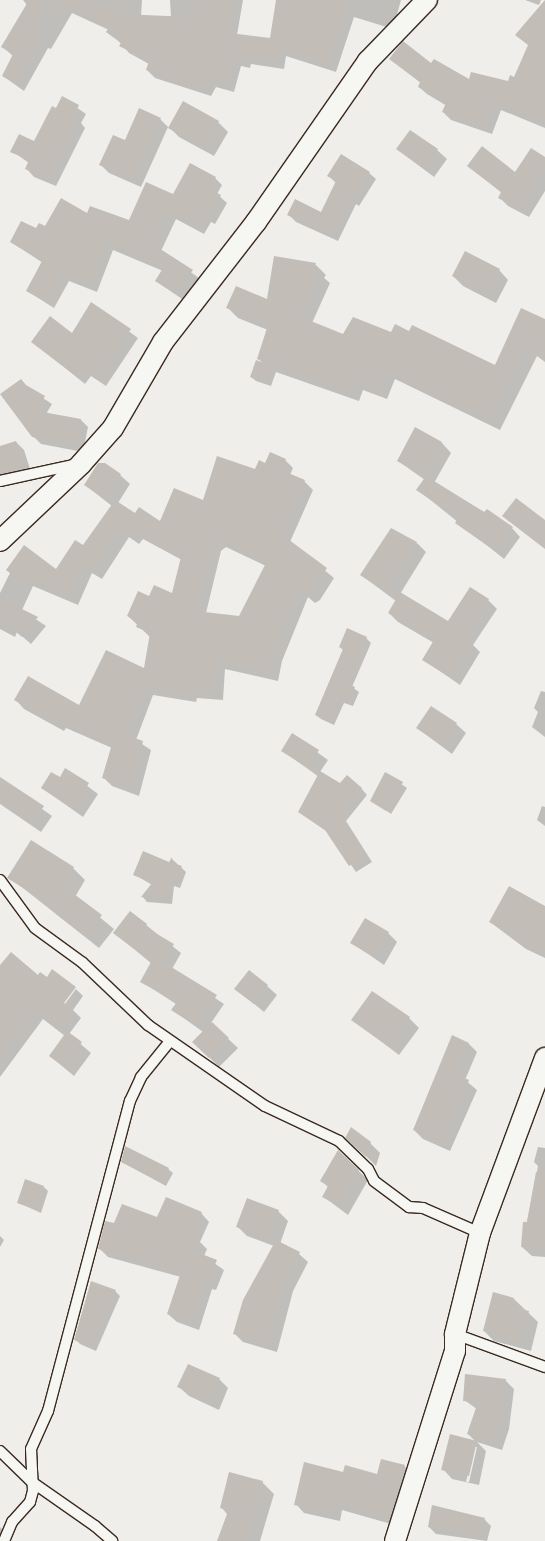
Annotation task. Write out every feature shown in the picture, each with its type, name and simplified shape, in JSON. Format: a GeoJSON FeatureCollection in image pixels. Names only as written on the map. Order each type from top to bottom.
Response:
{"type":"FeatureCollection","features":[{"type":"Feature","properties":{"kind":"street"},"geometry":{"type":"LineString","coordinates":[[0,541],[81,464],[113,428],[163,342],[256,222],[368,60],[427,0]]}},
{"type":"Feature","properties":{"kind":"street"},"geometry":{"type":"LineString","coordinates":[[395,1541],[455,1351],[455,1334],[480,1233],[543,1068]]}},
{"type":"Feature","properties":{"kind":"lane"},"geometry":{"type":"LineString","coordinates":[[0,481],[81,464]]}},
{"type":"Feature","properties":{"kind":"lane"},"geometry":{"type":"LineString","coordinates":[[0,880],[35,928],[84,963],[148,1025],[265,1106],[338,1141],[368,1169],[374,1181],[409,1208],[423,1208],[480,1233]]}},
{"type":"Feature","properties":{"kind":"lane"},"geometry":{"type":"LineString","coordinates":[[4,1541],[12,1522],[30,1502],[32,1482],[31,1449],[48,1411],[130,1101],[141,1077],[170,1041]]}},
{"type":"Feature","properties":{"kind":"lane"},"geometry":{"type":"LineString","coordinates":[[455,1334],[545,1367]]}},
{"type":"Feature","properties":{"kind":"lane"},"geometry":{"type":"LineString","coordinates":[[0,1451],[32,1482],[96,1526],[112,1541]]}},
{"type":"Feature","properties":{"kind":"building"},"geometry":{"type":"Polygon","coordinates":[[[29,0],[46,0],[29,64],[16,84],[2,76],[13,54],[1,47],[29,0]]]}},
{"type":"Feature","properties":{"kind":"building"},"geometry":{"type":"Polygon","coordinates":[[[50,0],[91,0],[120,14],[191,17],[193,4],[200,5],[200,0],[235,0],[229,33],[270,38],[276,0],[350,0],[329,65],[279,50],[277,62],[243,57],[243,61],[233,59],[226,85],[209,80],[203,90],[146,70],[149,61],[119,46],[121,43],[106,32],[109,27],[50,0]]]}},
{"type":"Feature","properties":{"kind":"building"},"geometry":{"type":"Polygon","coordinates":[[[545,0],[545,124],[493,102],[484,127],[442,112],[446,103],[418,87],[420,82],[389,59],[403,41],[431,63],[434,59],[469,79],[471,72],[508,81],[510,75],[514,77],[528,45],[515,35],[545,0]]]}},
{"type":"Feature","properties":{"kind":"building"},"geometry":{"type":"Polygon","coordinates":[[[62,96],[79,105],[73,117],[79,119],[49,180],[25,169],[29,160],[10,152],[19,134],[34,141],[52,106],[56,108],[62,96]]]}},
{"type":"Feature","properties":{"kind":"building"},"geometry":{"type":"Polygon","coordinates":[[[183,101],[219,121],[204,148],[168,128],[183,101]]]}},
{"type":"Feature","properties":{"kind":"building"},"geometry":{"type":"Polygon","coordinates":[[[139,108],[161,118],[132,180],[99,165],[113,135],[125,140],[139,108]]]}},
{"type":"Feature","properties":{"kind":"building"},"geometry":{"type":"Polygon","coordinates":[[[410,130],[438,149],[424,169],[396,149],[410,130]]]}},
{"type":"Feature","properties":{"kind":"building"},"geometry":{"type":"Polygon","coordinates":[[[482,146],[515,172],[531,148],[545,157],[545,168],[520,209],[498,198],[501,192],[467,166],[482,146]]]}},
{"type":"Feature","properties":{"kind":"building"},"geometry":{"type":"Polygon","coordinates":[[[341,154],[370,172],[352,200],[349,198],[330,235],[287,215],[295,199],[321,212],[336,181],[327,176],[341,154]]]}},
{"type":"Feature","properties":{"kind":"building"},"geometry":{"type":"Polygon","coordinates":[[[190,163],[216,177],[210,189],[221,195],[208,218],[204,216],[197,228],[168,212],[154,245],[193,270],[174,293],[155,281],[163,268],[106,243],[89,285],[62,275],[47,302],[26,291],[42,261],[10,242],[21,221],[36,228],[39,223],[45,226],[61,198],[87,213],[90,206],[129,220],[146,182],[173,194],[190,163]]]}},
{"type":"Feature","properties":{"kind":"building"},"geometry":{"type":"Polygon","coordinates":[[[465,251],[500,269],[486,294],[452,276],[465,251]]]}},
{"type":"Feature","properties":{"kind":"building"},"geometry":{"type":"Polygon","coordinates":[[[274,256],[316,263],[314,269],[320,272],[301,317],[343,334],[353,317],[391,332],[395,324],[409,331],[412,325],[495,365],[521,308],[545,319],[545,361],[526,347],[489,421],[384,370],[377,390],[352,381],[348,392],[257,359],[268,325],[226,308],[236,286],[267,299],[274,256]]]}},
{"type":"Feature","properties":{"kind":"building"},"geometry":{"type":"Polygon","coordinates":[[[91,302],[131,329],[98,379],[83,369],[77,377],[31,342],[50,316],[72,333],[91,302]]]}},
{"type":"Feature","properties":{"kind":"building"},"geometry":{"type":"Polygon","coordinates":[[[256,360],[272,366],[266,383],[250,377],[256,360]]]}},
{"type":"Feature","properties":{"kind":"building"},"geometry":{"type":"Polygon","coordinates":[[[21,379],[26,385],[45,396],[37,411],[81,419],[76,445],[32,437],[0,394],[21,379]]]}},
{"type":"Feature","properties":{"kind":"building"},"geometry":{"type":"Polygon","coordinates":[[[415,427],[442,442],[424,476],[397,461],[415,427]]]}},
{"type":"Feature","properties":{"kind":"building"},"geometry":{"type":"Polygon","coordinates":[[[16,441],[24,467],[0,474],[0,446],[16,441]]]}},
{"type":"Feature","properties":{"kind":"building"},"geometry":{"type":"Polygon","coordinates":[[[270,452],[286,459],[281,470],[305,480],[281,534],[327,568],[311,592],[306,595],[299,590],[273,652],[269,673],[217,662],[214,692],[188,690],[187,694],[145,687],[126,735],[143,741],[131,788],[102,778],[112,744],[57,721],[55,723],[14,700],[28,676],[79,705],[106,650],[144,668],[150,633],[136,627],[138,621],[127,616],[138,591],[149,596],[154,585],[172,593],[181,557],[134,531],[130,537],[120,530],[93,571],[84,566],[69,597],[24,578],[22,582],[6,570],[24,545],[56,569],[75,540],[83,545],[115,500],[135,513],[139,507],[160,521],[174,488],[203,500],[217,456],[255,469],[259,460],[265,463],[270,452]],[[217,539],[213,543],[196,611],[239,616],[266,563],[217,539]]]}},
{"type":"Feature","properties":{"kind":"building"},"geometry":{"type":"Polygon","coordinates":[[[98,463],[105,463],[121,474],[105,499],[84,485],[98,463]]]}},
{"type":"Feature","properties":{"kind":"building"},"geometry":{"type":"Polygon","coordinates":[[[426,476],[484,512],[487,509],[513,527],[495,551],[455,523],[458,518],[416,490],[426,476]]]}},
{"type":"Feature","properties":{"kind":"building"},"geometry":{"type":"Polygon","coordinates":[[[516,498],[545,520],[545,549],[502,516],[516,498]]]}},
{"type":"Feature","properties":{"kind":"building"},"geometry":{"type":"Polygon","coordinates":[[[391,528],[417,542],[386,592],[360,575],[391,528]]]}},
{"type":"Feature","properties":{"kind":"building"},"geometry":{"type":"Polygon","coordinates":[[[470,587],[489,599],[464,637],[472,642],[451,678],[422,660],[434,640],[388,613],[400,592],[448,621],[470,587]]]}},
{"type":"Feature","properties":{"kind":"building"},"geometry":{"type":"Polygon","coordinates":[[[0,598],[38,617],[22,637],[0,618],[0,598]]]}},
{"type":"Feature","properties":{"kind":"building"},"geometry":{"type":"Polygon","coordinates":[[[347,628],[367,637],[347,683],[355,687],[348,703],[340,699],[330,722],[315,715],[343,649],[339,647],[347,628]]]}},
{"type":"Feature","properties":{"kind":"building"},"geometry":{"type":"Polygon","coordinates":[[[431,706],[457,723],[442,745],[416,728],[431,706]]]}},
{"type":"Feature","properties":{"kind":"building"},"geometry":{"type":"Polygon","coordinates":[[[292,733],[319,750],[308,768],[281,751],[292,733]]]}},
{"type":"Feature","properties":{"kind":"building"},"geometry":{"type":"Polygon","coordinates":[[[65,768],[89,783],[73,809],[41,788],[51,772],[60,777],[65,768]]]}},
{"type":"Feature","properties":{"kind":"building"},"geometry":{"type":"Polygon","coordinates":[[[320,771],[340,783],[347,775],[362,788],[341,814],[367,855],[349,866],[325,830],[298,812],[320,771]]]}},
{"type":"Feature","properties":{"kind":"building"},"geometry":{"type":"Polygon","coordinates":[[[385,772],[403,782],[386,811],[370,801],[385,772]]]}},
{"type":"Feature","properties":{"kind":"building"},"geometry":{"type":"Polygon","coordinates":[[[0,777],[44,806],[32,824],[0,802],[0,777]]]}},
{"type":"Feature","properties":{"kind":"building"},"geometry":{"type":"Polygon","coordinates":[[[31,840],[74,867],[62,885],[102,915],[86,936],[56,914],[59,910],[7,878],[31,840]]]}},
{"type":"Feature","properties":{"kind":"building"},"geometry":{"type":"Polygon","coordinates":[[[143,851],[169,862],[172,857],[172,863],[182,866],[175,885],[170,883],[168,900],[141,897],[152,883],[133,875],[143,851]]]}},
{"type":"Feature","properties":{"kind":"building"},"geometry":{"type":"Polygon","coordinates":[[[509,886],[545,906],[545,954],[515,940],[517,937],[489,922],[509,886]]]}},
{"type":"Feature","properties":{"kind":"building"},"geometry":{"type":"Polygon","coordinates":[[[130,911],[147,924],[145,927],[174,944],[163,962],[217,995],[196,1026],[171,1010],[177,1002],[140,982],[151,962],[113,933],[130,911]]]}},
{"type":"Feature","properties":{"kind":"building"},"geometry":{"type":"Polygon","coordinates":[[[365,918],[389,932],[374,957],[350,943],[365,918]]]}},
{"type":"Feature","properties":{"kind":"building"},"geometry":{"type":"Polygon","coordinates":[[[11,952],[38,975],[40,972],[47,977],[52,969],[76,987],[64,1003],[73,1009],[58,1029],[34,1012],[0,1059],[0,965],[11,952]]]}},
{"type":"Feature","properties":{"kind":"building"},"geometry":{"type":"Polygon","coordinates":[[[249,970],[268,985],[254,1004],[234,989],[249,970]]]}},
{"type":"Feature","properties":{"kind":"building"},"geometry":{"type":"Polygon","coordinates":[[[372,991],[410,1017],[389,1047],[351,1020],[372,991]]]}},
{"type":"Feature","properties":{"kind":"building"},"geometry":{"type":"Polygon","coordinates":[[[212,1022],[229,1038],[209,1058],[192,1042],[212,1022]]]}},
{"type":"Feature","properties":{"kind":"building"},"geometry":{"type":"Polygon","coordinates":[[[67,1031],[82,1042],[64,1067],[49,1056],[67,1031]]]}},
{"type":"Feature","properties":{"kind":"building"},"geometry":{"type":"Polygon","coordinates":[[[452,1035],[469,1043],[455,1074],[469,1080],[442,1143],[413,1130],[452,1035]]]}},
{"type":"Feature","properties":{"kind":"building"},"geometry":{"type":"Polygon","coordinates":[[[351,1127],[371,1142],[366,1157],[345,1138],[351,1127]]]}},
{"type":"Feature","properties":{"kind":"building"},"geometry":{"type":"Polygon","coordinates":[[[125,1146],[169,1168],[162,1183],[121,1162],[125,1146]]]}},
{"type":"Feature","properties":{"kind":"building"},"geometry":{"type":"Polygon","coordinates":[[[338,1150],[359,1170],[339,1206],[322,1197],[328,1186],[320,1181],[338,1150]]]}},
{"type":"Feature","properties":{"kind":"building"},"geometry":{"type":"Polygon","coordinates":[[[536,1172],[545,1173],[545,1249],[521,1247],[523,1222],[527,1222],[536,1172]]]}},
{"type":"Feature","properties":{"kind":"building"},"geometry":{"type":"Polygon","coordinates":[[[25,1179],[44,1186],[37,1210],[17,1203],[25,1179]]]}},
{"type":"Feature","properties":{"kind":"building"},"geometry":{"type":"Polygon","coordinates":[[[166,1197],[202,1212],[191,1236],[199,1240],[194,1251],[217,1260],[207,1283],[204,1281],[191,1322],[167,1314],[181,1272],[98,1249],[105,1221],[114,1223],[122,1204],[157,1217],[166,1197]]]}},
{"type":"Feature","properties":{"kind":"building"},"geometry":{"type":"Polygon","coordinates":[[[247,1198],[279,1210],[268,1239],[236,1227],[247,1198]]]}},
{"type":"Feature","properties":{"kind":"building"},"geometry":{"type":"Polygon","coordinates":[[[276,1240],[300,1252],[285,1282],[268,1344],[233,1334],[243,1300],[276,1240]]]}},
{"type":"Feature","properties":{"kind":"building"},"geometry":{"type":"Polygon","coordinates":[[[91,1281],[116,1290],[91,1347],[74,1340],[91,1281]]]}},
{"type":"Feature","properties":{"kind":"building"},"geometry":{"type":"Polygon","coordinates":[[[493,1292],[514,1298],[512,1307],[529,1311],[521,1342],[483,1331],[493,1292]]]}},
{"type":"Feature","properties":{"kind":"building"},"geometry":{"type":"Polygon","coordinates":[[[188,1364],[220,1378],[209,1401],[177,1387],[188,1364]]]}},
{"type":"Feature","properties":{"kind":"building"},"geometry":{"type":"Polygon","coordinates":[[[465,1374],[506,1379],[501,1420],[494,1443],[467,1434],[478,1402],[463,1401],[465,1374]]]}},
{"type":"Feature","properties":{"kind":"building"},"geometry":{"type":"Polygon","coordinates":[[[450,1434],[477,1441],[469,1476],[441,1470],[450,1434]]]}},
{"type":"Feature","properties":{"kind":"building"},"geometry":{"type":"Polygon","coordinates":[[[381,1459],[405,1465],[389,1518],[334,1502],[331,1513],[294,1505],[304,1462],[343,1472],[345,1465],[377,1474],[381,1459]]]}},
{"type":"Feature","properties":{"kind":"building"},"geometry":{"type":"Polygon","coordinates":[[[229,1472],[263,1481],[246,1541],[218,1541],[229,1510],[220,1508],[229,1472]]]}},
{"type":"Feature","properties":{"kind":"building"},"geometry":{"type":"Polygon","coordinates":[[[432,1505],[485,1518],[480,1538],[428,1527],[432,1505]]]}}]}
